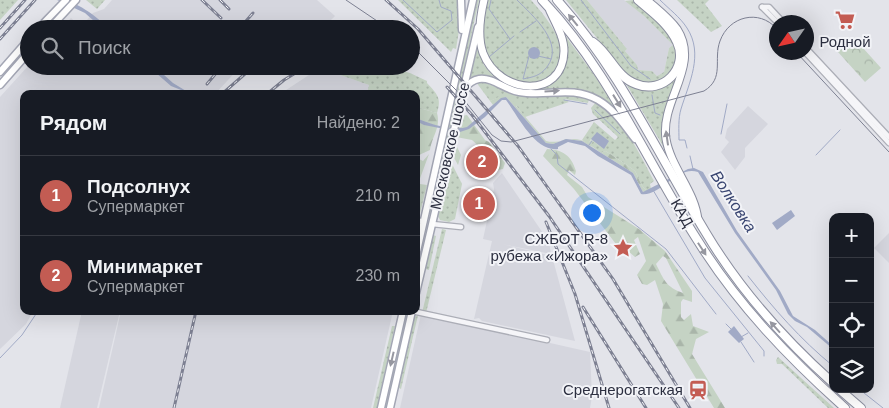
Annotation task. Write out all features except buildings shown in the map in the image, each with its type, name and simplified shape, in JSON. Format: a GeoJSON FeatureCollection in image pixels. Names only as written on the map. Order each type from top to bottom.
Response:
{"type":"FeatureCollection","features":[{"type":"Feature","properties":{"kind":"highway","name":"Московское шоссе"},"geometry":{"type":"LineString","coordinates":[[479,21],[484,0]]}},
{"type":"Feature","properties":{"kind":"highway","name":"КАД"},"geometry":{"type":"LineString","coordinates":[[557,0],[589,40],[629,99],[681,185],[698,220],[723,259],[766,316],[787,340],[829,380]]}},
{"type":"Feature","properties":{"kind":"highway"},"geometry":{"type":"LineString","coordinates":[[589,40],[601,48],[621,75],[634,84],[652,87],[668,81],[678,68],[680,53],[678,43],[667,26],[638,0]]}},
{"type":"Feature","properties":{"kind":"highway"},"geometry":{"type":"LineString","coordinates":[[647,0],[676,29],[684,43],[686,52],[686,61],[666,120],[667,145],[673,171]]}},
{"type":"Feature","properties":{"kind":"highway"},"geometry":{"type":"LineString","coordinates":[[479,21],[481,45],[491,66],[500,77],[512,84],[522,87],[533,87],[553,77],[562,61],[562,37],[545,2]]}},
{"type":"Feature","properties":{"kind":"highway","name":"КАД"},"geometry":{"type":"LineString","coordinates":[[545,2],[595,68],[647,153],[696,239],[737,297],[780,347],[845,408]]}},
{"type":"Feature","properties":{"kind":"highway"},"geometry":{"type":"LineString","coordinates":[[844,393],[861,408]]}},
{"type":"Feature","properties":{"kind":"main road"},"geometry":{"type":"LineString","coordinates":[[46,20],[66,0]]}},
{"type":"Feature","properties":{"kind":"main road"},"geometry":{"type":"LineString","coordinates":[[461,0],[463,39]]}},
{"type":"Feature","properties":{"kind":"main road","name":"Московское шоссе"},"geometry":{"type":"LineString","coordinates":[[420,239],[473,0]]}},
{"type":"Feature","properties":{"kind":"main road"},"geometry":{"type":"LineString","coordinates":[[57,20],[76,1]]}},
{"type":"Feature","properties":{"kind":"main road","name":"Московское шоссе"},"geometry":{"type":"LineString","coordinates":[[420,276],[479,21]]}},
{"type":"Feature","properties":{"kind":"main road"},"geometry":{"type":"LineString","coordinates":[[0,72],[20,49]]}},
{"type":"Feature","properties":{"kind":"main road"},"geometry":{"type":"LineString","coordinates":[[0,85],[20,62]]}},
{"type":"Feature","properties":{"kind":"main road"},"geometry":{"type":"LineString","coordinates":[[462,93],[468,84],[480,78],[520,92],[560,90],[583,94],[608,107],[647,153]]}},
{"type":"Feature","properties":{"kind":"main road"},"geometry":{"type":"LineString","coordinates":[[424,222],[432,224]]}},
{"type":"Feature","properties":{"kind":"main road"},"geometry":{"type":"LineString","coordinates":[[381,408],[403,315]]}},
{"type":"Feature","properties":{"kind":"main road"},"geometry":{"type":"LineString","coordinates":[[390,408],[411,315]]}},
{"type":"Feature","properties":{"kind":"street"},"geometry":{"type":"LineString","coordinates":[[770,15],[762,7],[768,7],[776,15]]}},
{"type":"Feature","properties":{"kind":"street"},"geometry":{"type":"LineString","coordinates":[[814,57],[889,137]]}},
{"type":"Feature","properties":{"kind":"street"},"geometry":{"type":"LineString","coordinates":[[812,60],[889,143]]}},
{"type":"Feature","properties":{"kind":"street"},"geometry":{"type":"LineString","coordinates":[[420,221],[424,222]]}},
{"type":"Feature","properties":{"kind":"street"},"geometry":{"type":"LineString","coordinates":[[432,224],[460,227]]}},
{"type":"Feature","properties":{"kind":"street"},"geometry":{"type":"LineString","coordinates":[[420,313],[547,340]]}},
{"type":"Feature","properties":{"kind":"shaded area"},"geometry":{"type":"Polygon","coordinates":[[[112,0],[317,0],[335,16],[331,20],[87,20],[93,13],[104,9],[112,0]]]}},
{"type":"Feature","properties":{"kind":"shaded area"},"geometry":{"type":"Polygon","coordinates":[[[587,0],[624,0],[644,16],[673,45],[669,48],[664,72],[657,76],[652,71],[638,70],[637,65],[625,51],[627,49],[587,0]]]}},
{"type":"Feature","properties":{"kind":"shaded area"},"geometry":{"type":"Polygon","coordinates":[[[20,75],[233,75],[219,90],[20,90],[20,315],[31,315],[26,324],[0,349],[0,97],[20,75]]]}},
{"type":"Feature","properties":{"kind":"shaded area"},"geometry":{"type":"Polygon","coordinates":[[[309,75],[340,75],[369,85],[368,90],[286,90],[309,75]]]}},
{"type":"Feature","properties":{"kind":"shaded area"},"geometry":{"type":"Polygon","coordinates":[[[748,106],[768,124],[745,148],[745,157],[735,170],[721,152],[729,142],[725,138],[727,129],[748,106]]]}},
{"type":"Feature","properties":{"kind":"shaded area"},"geometry":{"type":"Polygon","coordinates":[[[502,173],[549,242],[551,254],[502,244],[552,256],[575,341],[482,321],[479,318],[474,319],[492,241],[483,239],[494,189],[493,183],[502,173]]]}},
{"type":"Feature","properties":{"kind":"shaded area"},"geometry":{"type":"Polygon","coordinates":[[[889,233],[889,263],[874,248],[889,233]]]}},
{"type":"Feature","properties":{"kind":"shaded area"},"geometry":{"type":"Polygon","coordinates":[[[421,314],[590,352],[592,396],[590,408],[400,408],[421,314]]]}},
{"type":"Feature","properties":{"kind":"shaded area"},"geometry":{"type":"Polygon","coordinates":[[[81,315],[119,315],[97,408],[60,408],[81,315]]]}},
{"type":"Feature","properties":{"kind":"shaded area"},"geometry":{"type":"Polygon","coordinates":[[[120,315],[392,315],[371,408],[99,408],[120,315]]]}},
{"type":"Feature","properties":{"kind":"green space"},"geometry":{"type":"Polygon","coordinates":[[[0,0],[18,0],[0,20],[0,0]]]}},
{"type":"Feature","properties":{"kind":"green space"},"geometry":{"type":"Polygon","coordinates":[[[86,0],[105,0],[97,9],[86,0]]]}},
{"type":"Feature","properties":{"kind":"green space"},"geometry":{"type":"Polygon","coordinates":[[[398,0],[458,0],[460,24],[456,49],[453,48],[451,52],[398,0]]]}},
{"type":"Feature","properties":{"kind":"green space"},"geometry":{"type":"Polygon","coordinates":[[[477,0],[479,0],[458,96],[455,93],[477,0]]]}},
{"type":"Feature","properties":{"kind":"green space"},"geometry":{"type":"Polygon","coordinates":[[[488,0],[531,0],[545,17],[558,39],[561,50],[561,60],[557,70],[547,79],[524,86],[509,79],[492,66],[484,49],[483,39],[484,19],[488,0]]]}},
{"type":"Feature","properties":{"kind":"green space"},"geometry":{"type":"Polygon","coordinates":[[[566,0],[587,0],[627,49],[625,51],[637,65],[638,70],[652,71],[657,76],[664,72],[669,48],[673,45],[644,16],[625,1],[633,0],[672,35],[678,55],[671,75],[651,85],[631,80],[566,0]]]}},
{"type":"Feature","properties":{"kind":"green space"},"geometry":{"type":"Polygon","coordinates":[[[677,0],[709,0],[705,4],[722,26],[711,32],[677,0]]]}},
{"type":"Feature","properties":{"kind":"green space"},"geometry":{"type":"Polygon","coordinates":[[[564,34],[595,76],[617,111],[596,99],[578,92],[558,89],[534,91],[541,88],[561,69],[564,34]]]}},
{"type":"Feature","properties":{"kind":"green space"},"geometry":{"type":"Polygon","coordinates":[[[854,38],[881,68],[865,82],[838,52],[854,38]]]}},
{"type":"Feature","properties":{"kind":"green space"},"geometry":{"type":"Polygon","coordinates":[[[478,47],[484,65],[500,84],[481,76],[469,78],[478,47]]]}},
{"type":"Feature","properties":{"kind":"green space"},"geometry":{"type":"Polygon","coordinates":[[[340,75],[414,75],[427,81],[436,93],[439,100],[437,113],[420,108],[420,90],[368,90],[369,85],[340,75]]]}},
{"type":"Feature","properties":{"kind":"green space"},"geometry":{"type":"Polygon","coordinates":[[[679,76],[671,96],[666,151],[625,82],[639,88],[653,89],[666,86],[679,76]]]}},
{"type":"Feature","properties":{"kind":"green space"},"geometry":{"type":"Polygon","coordinates":[[[481,81],[512,93],[572,94],[589,99],[588,103],[564,99],[569,102],[525,117],[507,94],[490,101],[476,82],[481,81]]]}},
{"type":"Feature","properties":{"kind":"green space"},"geometry":{"type":"Polygon","coordinates":[[[507,93],[514,102],[523,100],[521,104],[516,106],[546,141],[561,141],[553,144],[546,143],[506,97],[493,105],[490,101],[507,93]]]}},
{"type":"Feature","properties":{"kind":"green space"},"geometry":{"type":"Polygon","coordinates":[[[455,97],[457,99],[431,213],[429,212],[455,97]]]}},
{"type":"Feature","properties":{"kind":"green space"},"geometry":{"type":"Polygon","coordinates":[[[596,102],[615,118],[630,137],[654,181],[650,184],[651,189],[648,191],[642,185],[635,171],[607,152],[601,153],[590,145],[593,141],[602,148],[591,139],[588,144],[582,140],[594,122],[615,140],[618,137],[593,114],[591,108],[596,102]]]}},
{"type":"Feature","properties":{"kind":"green space"},"geometry":{"type":"Polygon","coordinates":[[[420,108],[437,113],[438,123],[430,150],[420,155],[420,108]]]}},
{"type":"Feature","properties":{"kind":"green space"},"geometry":{"type":"Polygon","coordinates":[[[467,115],[505,163],[503,169],[498,170],[487,154],[472,140],[456,137],[461,116],[467,115]]]}},
{"type":"Feature","properties":{"kind":"green space"},"geometry":{"type":"Polygon","coordinates":[[[569,139],[582,140],[588,143],[591,140],[593,141],[591,146],[600,152],[582,141],[569,139]]]}},
{"type":"Feature","properties":{"kind":"green space"},"geometry":{"type":"Polygon","coordinates":[[[456,145],[461,155],[458,165],[452,154],[456,145]]]}},
{"type":"Feature","properties":{"kind":"green space"},"geometry":{"type":"Polygon","coordinates":[[[547,149],[566,154],[572,161],[576,171],[575,175],[569,170],[567,175],[582,187],[588,197],[639,229],[665,251],[692,291],[692,302],[683,299],[681,302],[681,317],[684,320],[691,314],[693,326],[709,332],[696,339],[692,354],[725,408],[714,408],[661,321],[663,304],[655,280],[647,285],[642,284],[637,275],[646,261],[638,237],[634,240],[640,254],[635,257],[628,251],[622,252],[574,189],[543,156],[547,149]],[[663,256],[656,264],[666,282],[683,293],[666,258],[663,256]]]}},
{"type":"Feature","properties":{"kind":"green space"},"geometry":{"type":"Polygon","coordinates":[[[607,152],[635,171],[642,185],[648,191],[643,192],[633,173],[601,153],[607,152]]]}},
{"type":"Feature","properties":{"kind":"green space"},"geometry":{"type":"Polygon","coordinates":[[[429,154],[420,179],[420,160],[423,161],[429,154]]]}},
{"type":"Feature","properties":{"kind":"green space"},"geometry":{"type":"Polygon","coordinates":[[[451,162],[462,184],[455,219],[449,222],[440,220],[438,216],[451,162]]]}},
{"type":"Feature","properties":{"kind":"green space"},"geometry":{"type":"Polygon","coordinates":[[[420,184],[427,185],[420,213],[420,184]]]}},
{"type":"Feature","properties":{"kind":"green space"},"geometry":{"type":"Polygon","coordinates":[[[442,229],[446,230],[426,313],[422,313],[442,229]]]}},
{"type":"Feature","properties":{"kind":"green space"},"geometry":{"type":"Polygon","coordinates":[[[433,235],[436,236],[429,270],[425,269],[433,235]]]}},
{"type":"Feature","properties":{"kind":"green space"},"geometry":{"type":"Polygon","coordinates":[[[405,315],[408,315],[386,408],[384,408],[405,315]]]}},
{"type":"Feature","properties":{"kind":"green space"},"geometry":{"type":"Polygon","coordinates":[[[418,315],[401,389],[397,387],[413,318],[418,315]]]}},
{"type":"Feature","properties":{"kind":"green space"},"geometry":{"type":"Polygon","coordinates":[[[392,326],[395,326],[377,408],[373,408],[392,326]]]}},
{"type":"Feature","properties":{"kind":"green space"},"geometry":{"type":"Polygon","coordinates":[[[778,357],[834,408],[828,408],[782,364],[777,364],[776,360],[778,357]]]}},
{"type":"Feature","properties":{"kind":"water"},"geometry":{"type":"Polygon","coordinates":[[[57,0],[79,6],[99,20],[93,20],[85,13],[57,0]]]}},
{"type":"Feature","properties":{"kind":"water"},"geometry":{"type":"Polygon","coordinates":[[[532,47],[536,47],[540,53],[536,59],[532,59],[528,55],[528,51],[532,47]]]}},
{"type":"Feature","properties":{"kind":"water"},"geometry":{"type":"Polygon","coordinates":[[[158,75],[164,75],[184,90],[171,86],[158,75]]]}},
{"type":"Feature","properties":{"kind":"water"},"geometry":{"type":"Polygon","coordinates":[[[506,97],[546,143],[553,144],[566,139],[582,141],[633,173],[643,192],[688,169],[694,168],[703,172],[737,231],[780,291],[793,316],[815,330],[829,342],[829,346],[788,314],[776,290],[735,233],[698,172],[690,171],[683,173],[655,191],[641,194],[631,175],[598,156],[585,146],[568,142],[558,147],[558,149],[542,145],[528,132],[506,100],[502,100],[485,117],[469,129],[460,132],[424,125],[420,123],[420,120],[434,125],[467,127],[501,98],[506,97]]]}},
{"type":"Feature","properties":{"kind":"water"},"geometry":{"type":"Polygon","coordinates":[[[597,132],[609,141],[604,149],[591,139],[597,132]]]}},
{"type":"Feature","properties":{"kind":"water"},"geometry":{"type":"Polygon","coordinates":[[[791,210],[795,216],[777,230],[772,223],[791,210]]]}},
{"type":"Feature","properties":{"kind":"water"},"geometry":{"type":"Polygon","coordinates":[[[734,326],[744,339],[739,343],[728,332],[734,326]]]}},
{"type":"Feature","properties":{"kind":"waterway"},"geometry":{"type":"LineString","coordinates":[[403,0],[437,32],[452,20],[451,11],[441,7],[439,0]]}},
{"type":"Feature","properties":{"kind":"waterway"},"geometry":{"type":"LineString","coordinates":[[491,0],[489,9],[510,39]]}},
{"type":"Feature","properties":{"kind":"waterway"},"geometry":{"type":"LineString","coordinates":[[517,0],[545,30],[550,39],[552,58],[547,67],[536,76],[523,79],[529,56]]}},
{"type":"Feature","properties":{"kind":"waterway"},"geometry":{"type":"LineString","coordinates":[[581,0],[631,66],[650,79]]}},
{"type":"Feature","properties":{"kind":"waterway"},"geometry":{"type":"LineString","coordinates":[[660,0],[687,28],[694,48],[695,58],[691,79],[679,121],[679,140],[685,140],[687,148]]}},
{"type":"Feature","properties":{"kind":"waterway"},"geometry":{"type":"LineString","coordinates":[[520,32],[536,21]]}},
{"type":"Feature","properties":{"kind":"waterway"},"geometry":{"type":"LineString","coordinates":[[489,57],[514,36]]}},
{"type":"Feature","properties":{"kind":"waterway"},"geometry":{"type":"LineString","coordinates":[[538,56],[551,59]]}},
{"type":"Feature","properties":{"kind":"waterway"},"geometry":{"type":"LineString","coordinates":[[652,95],[655,113],[660,115]]}},
{"type":"Feature","properties":{"kind":"waterway"},"geometry":{"type":"LineString","coordinates":[[564,100],[587,104]]}},
{"type":"Feature","properties":{"kind":"waterway"},"geometry":{"type":"LineString","coordinates":[[721,134],[727,104]]}},
{"type":"Feature","properties":{"kind":"waterway"},"geometry":{"type":"LineString","coordinates":[[595,110],[620,134]]}},
{"type":"Feature","properties":{"kind":"waterway"},"geometry":{"type":"LineString","coordinates":[[816,155],[840,130]]}},
{"type":"Feature","properties":{"kind":"waterway"},"geometry":{"type":"LineString","coordinates":[[589,145],[592,141]]}},
{"type":"Feature","properties":{"kind":"waterway"},"geometry":{"type":"LineString","coordinates":[[551,149],[557,155],[558,164],[666,249],[716,314]]}},
{"type":"Feature","properties":{"kind":"waterway"},"geometry":{"type":"LineString","coordinates":[[690,156],[693,169]]}},
{"type":"Feature","properties":{"kind":"waterway"},"geometry":{"type":"LineString","coordinates":[[653,190],[705,278],[764,351],[764,356]]}},
{"type":"Feature","properties":{"kind":"waterway"},"geometry":{"type":"LineString","coordinates":[[748,276],[788,323],[829,362]]}},
{"type":"Feature","properties":{"kind":"waterway"},"geometry":{"type":"LineString","coordinates":[[0,358],[22,335],[35,315]]}},
{"type":"Feature","properties":{"kind":"waterway"},"geometry":{"type":"LineString","coordinates":[[726,324],[731,329]]}},
{"type":"Feature","properties":{"kind":"waterway"},"geometry":{"type":"LineString","coordinates":[[741,337],[748,333]]}},
{"type":"Feature","properties":{"kind":"waterway"},"geometry":{"type":"LineString","coordinates":[[741,342],[754,362]]}},
{"type":"Feature","properties":{"kind":"waterway"},"geometry":{"type":"LineString","coordinates":[[864,393],[883,408]]}},
{"type":"Feature","properties":{"kind":"tram line"},"geometry":{"type":"LineString","coordinates":[[346,0],[376,20]]}},
{"type":"Feature","properties":{"kind":"tram line"},"geometry":{"type":"LineString","coordinates":[[420,54],[456,90],[492,135],[501,141],[511,142],[704,91],[714,80],[718,48],[724,32],[737,21],[745,18],[761,18],[769,22]]}},
{"type":"Feature","properties":{"kind":"tram line"},"geometry":{"type":"LineString","coordinates":[[803,60],[889,152]]}},
{"type":"Feature","properties":{"kind":"railway"},"geometry":{"type":"LineString","coordinates":[[0,28],[25,0]]}},
{"type":"Feature","properties":{"kind":"railway"},"geometry":{"type":"LineString","coordinates":[[0,39],[35,0]]}},
{"type":"Feature","properties":{"kind":"railway"},"geometry":{"type":"LineString","coordinates":[[202,0],[221,18]]}},
{"type":"Feature","properties":{"kind":"railway"},"geometry":{"type":"LineString","coordinates":[[220,0],[229,9]]}},
{"type":"Feature","properties":{"kind":"railway"},"geometry":{"type":"LineString","coordinates":[[386,0],[408,20]]}},
{"type":"Feature","properties":{"kind":"railway"},"geometry":{"type":"LineString","coordinates":[[247,20],[253,13]]}},
{"type":"Feature","properties":{"kind":"railway"},"geometry":{"type":"LineString","coordinates":[[420,31],[518,146],[613,279],[690,408]]}},
{"type":"Feature","properties":{"kind":"railway"},"geometry":{"type":"LineString","coordinates":[[207,84],[214,75]]}},
{"type":"Feature","properties":{"kind":"railway"},"geometry":{"type":"LineString","coordinates":[[227,90],[244,75]]}},
{"type":"Feature","properties":{"kind":"railway"},"geometry":{"type":"LineString","coordinates":[[272,90],[292,75]]}},
{"type":"Feature","properties":{"kind":"railway"},"geometry":{"type":"LineString","coordinates":[[447,87],[472,115],[549,216],[679,408]]}},
{"type":"Feature","properties":{"kind":"railway"},"geometry":{"type":"LineString","coordinates":[[546,222],[575,294],[609,408]]}},
{"type":"Feature","properties":{"kind":"railway"},"geometry":{"type":"LineString","coordinates":[[583,307],[646,408]]}},
{"type":"Feature","properties":{"kind":"railway"},"geometry":{"type":"LineString","coordinates":[[174,408],[195,315]]}},
{"type":"Feature","properties":{"kind":"place","name":"Родной"},"geometry":{"type":"Point","coordinates":[845,20]}},
{"type":"Feature","properties":{"kind":"place","name":"Минимаркет"},"geometry":{"type":"Point","coordinates":[482,162]}},
{"type":"Feature","properties":{"kind":"place","name":"Подсолнух"},"geometry":{"type":"Point","coordinates":[479,204]}},
{"type":"Feature","properties":{"kind":"place","name":"СЖБОТ R-8 рубежа «Ижора»"},"geometry":{"type":"Point","coordinates":[623,248]}},
{"type":"Feature","properties":{"kind":"place","name":"Среднерогатская"},"geometry":{"type":"Point","coordinates":[698,390]}},
{"type":"Feature","properties":{"kind":"water label","name":"Волковка"},"geometry":{"type":"Point","coordinates":[734,201]}}]}
